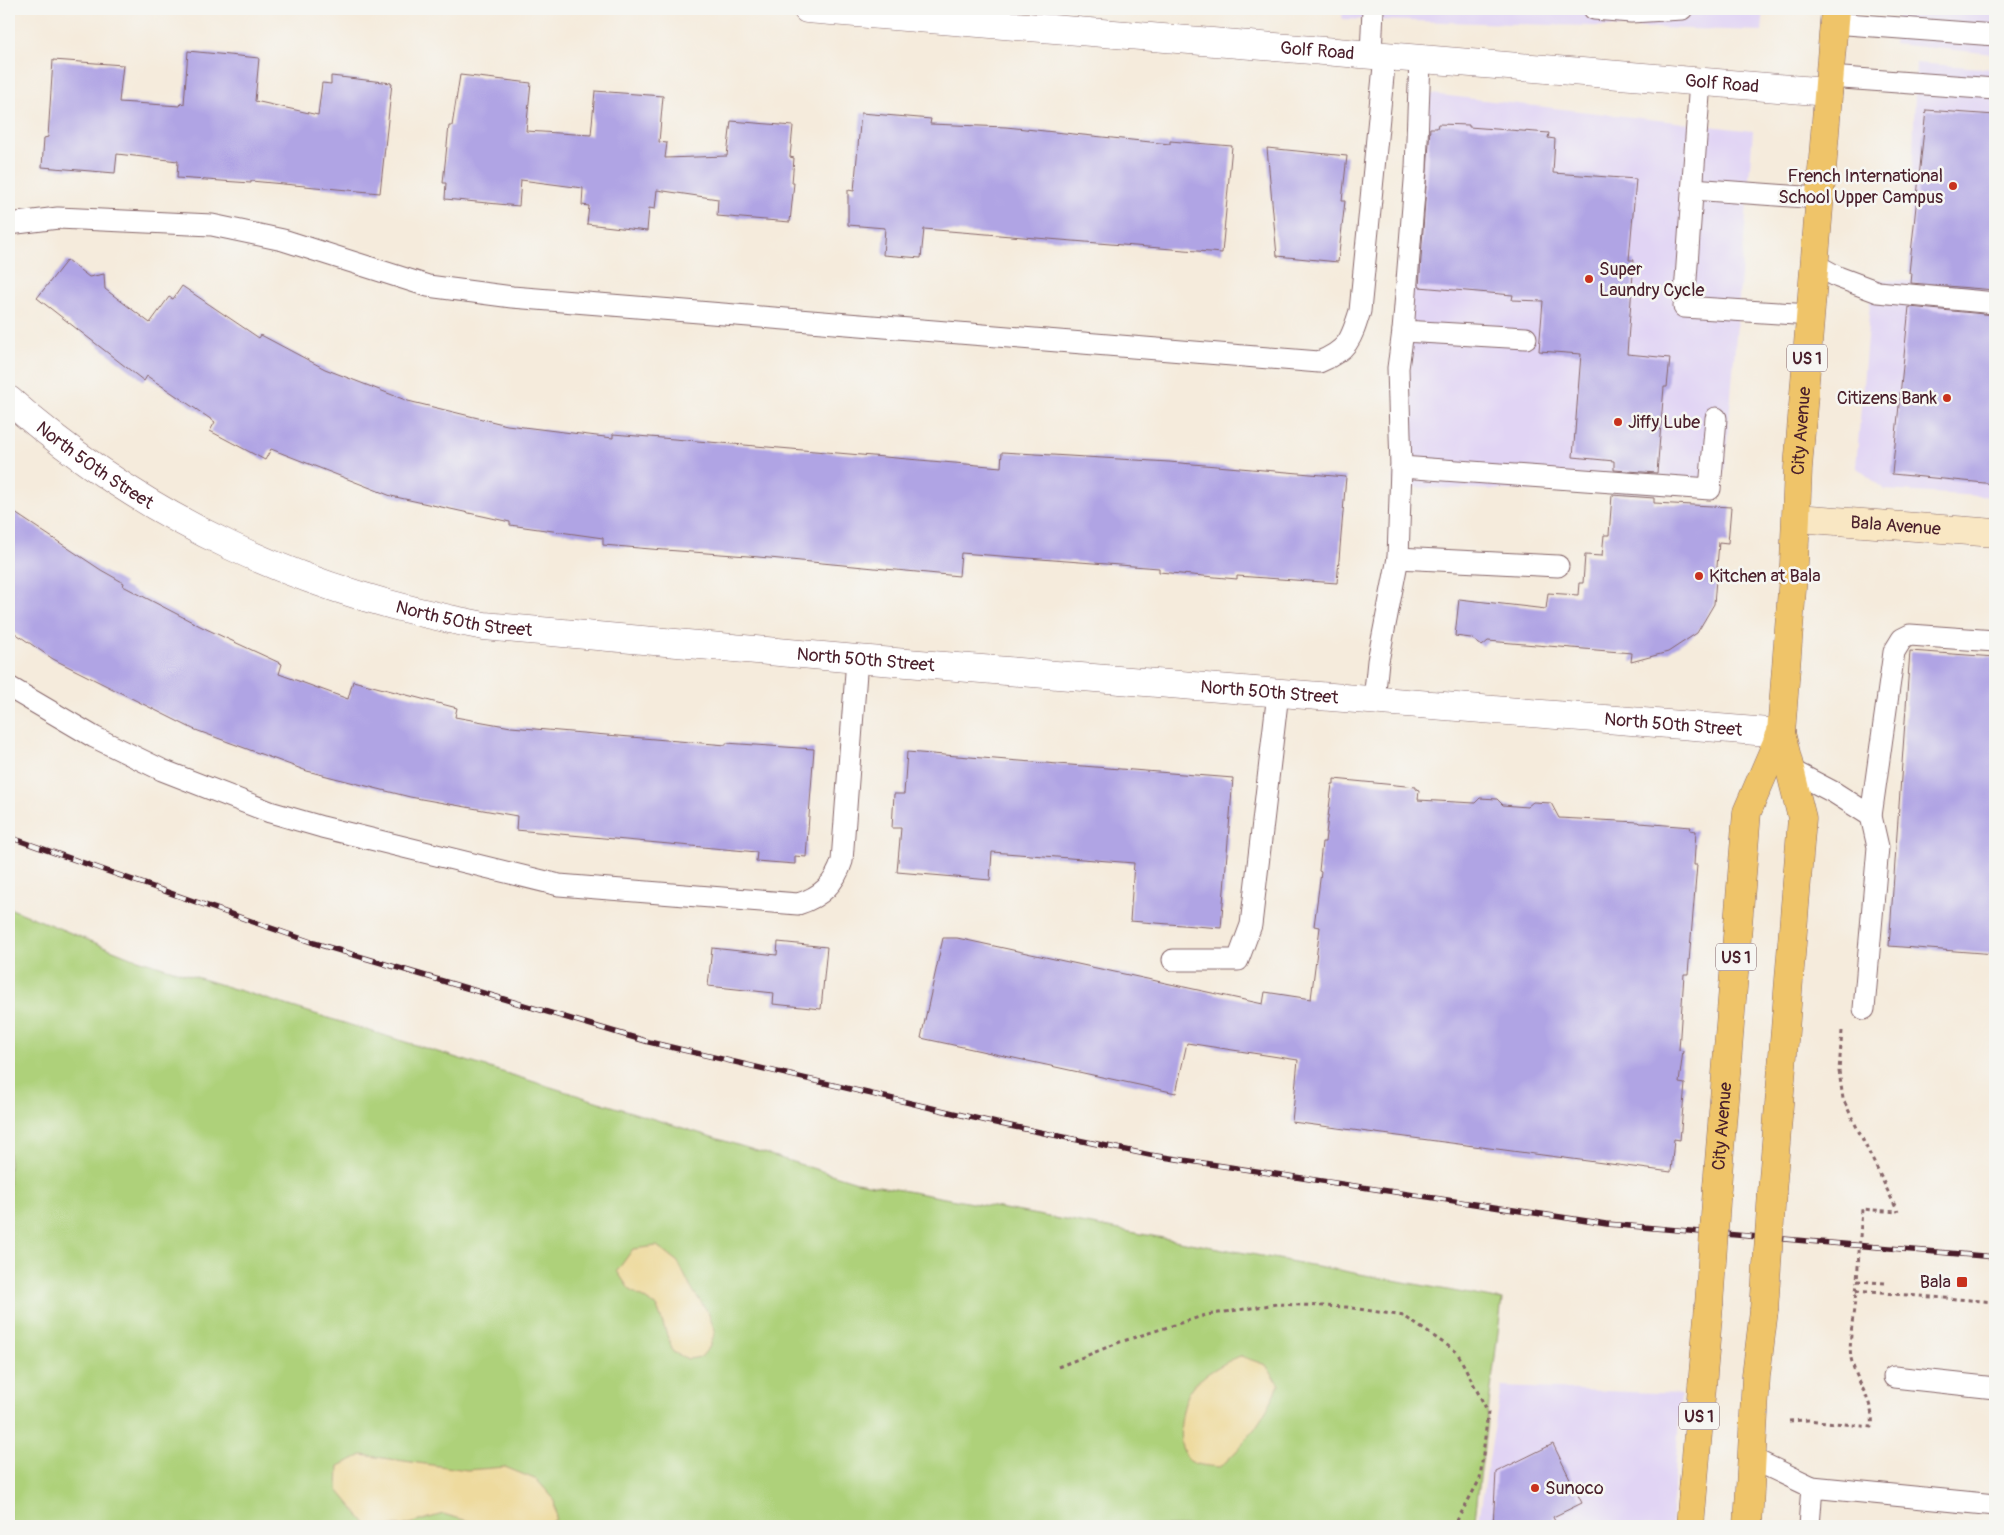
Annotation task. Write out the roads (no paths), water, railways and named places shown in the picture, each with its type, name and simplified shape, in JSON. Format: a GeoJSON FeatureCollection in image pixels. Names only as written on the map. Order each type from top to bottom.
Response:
{"type":"FeatureCollection","features":[{"type":"Feature","properties":{"kind":"highway","name":"City Avenue"},"geometry":{"type":"LineString","coordinates":[[1690,1526],[1748,812],[1781,733],[1810,315],[1834,16]]}},
{"type":"Feature","properties":{"kind":"highway","name":"City Avenue"},"geometry":{"type":"LineString","coordinates":[[1748,1526],[1750,1458],[1764,1310],[1802,818],[1781,733]]}},
{"type":"Feature","properties":{"kind":"street","name":"Golf Road"},"geometry":{"type":"LineString","coordinates":[[807,9],[1700,81],[1828,85]]}},
{"type":"Feature","properties":{"kind":"street","name":"North 50th Street"},"geometry":{"type":"LineString","coordinates":[[9,400],[42,429],[138,498],[230,547],[284,570],[380,603],[440,618],[533,632],[1781,733]]}},
{"type":"Feature","properties":{"kind":"street","name":"Bala Avenue"},"geometry":{"type":"LineString","coordinates":[[1797,518],[1995,533]]}},
{"type":"Feature","properties":{"kind":"lane"},"geometry":{"type":"LineString","coordinates":[[9,224],[58,218],[212,225],[283,240],[428,286],[512,298],[1319,362],[1337,355],[1351,340],[1360,311],[1378,55],[1373,9]]}},
{"type":"Feature","properties":{"kind":"lane"},"geometry":{"type":"LineString","coordinates":[[1594,9],[1631,12],[1682,9]]}},
{"type":"Feature","properties":{"kind":"lane"},"geometry":{"type":"LineString","coordinates":[[1834,16],[1995,35]]}},
{"type":"Feature","properties":{"kind":"lane"},"geometry":{"type":"LineString","coordinates":[[1374,701],[1378,661],[1398,558],[1401,467],[1398,368],[1403,331],[1416,168],[1420,59]]}},
{"type":"Feature","properties":{"kind":"lane"},"geometry":{"type":"LineString","coordinates":[[1700,81],[1684,306],[1810,315]]}},
{"type":"Feature","properties":{"kind":"lane"},"geometry":{"type":"LineString","coordinates":[[1828,85],[1995,89]]}},
{"type":"Feature","properties":{"kind":"lane"},"geometry":{"type":"LineString","coordinates":[[1692,189],[1819,198]]}},
{"type":"Feature","properties":{"kind":"lane"},"geometry":{"type":"LineString","coordinates":[[1814,264],[1838,277],[1878,292],[1995,303]]}},
{"type":"Feature","properties":{"kind":"lane"},"geometry":{"type":"LineString","coordinates":[[1403,331],[1526,338]]}},
{"type":"Feature","properties":{"kind":"lane"},"geometry":{"type":"LineString","coordinates":[[1401,467],[1710,489],[1716,418]]}},
{"type":"Feature","properties":{"kind":"lane"},"geometry":{"type":"LineString","coordinates":[[1398,558],[1558,566]]}},
{"type":"Feature","properties":{"kind":"lane"},"geometry":{"type":"LineString","coordinates":[[1864,1009],[1878,847],[1871,816],[1894,652],[1902,639],[1910,635],[1995,641]]}},
{"type":"Feature","properties":{"kind":"lane"},"geometry":{"type":"LineString","coordinates":[[9,688],[94,737],[154,766],[270,812],[322,827],[559,884],[791,904],[810,901],[824,892],[833,883],[842,861],[857,659]]}},
{"type":"Feature","properties":{"kind":"lane"},"geometry":{"type":"LineString","coordinates":[[1173,960],[1238,960],[1251,925],[1278,693]]}},
{"type":"Feature","properties":{"kind":"lane"},"geometry":{"type":"LineString","coordinates":[[1791,770],[1836,793],[1871,816]]}},
{"type":"Feature","properties":{"kind":"lane"},"geometry":{"type":"LineString","coordinates":[[1894,1377],[1995,1388]]}},
{"type":"Feature","properties":{"kind":"lane"},"geometry":{"type":"LineString","coordinates":[[1750,1458],[1812,1486],[1995,1505]]}},
{"type":"Feature","properties":{"kind":"lane"},"geometry":{"type":"LineString","coordinates":[[1809,1526],[1812,1486]]}},
{"type":"Feature","properties":{"kind":"railway"},"geometry":{"type":"LineString","coordinates":[[9,837],[314,943],[649,1042],[996,1123],[1150,1155],[1607,1224],[1995,1257]]}},
{"type":"Feature","properties":{"kind":"place","name":"French International School Upper Campus"},"geometry":{"type":"Point","coordinates":[1953,186]}},
{"type":"Feature","properties":{"kind":"place","name":"Super Laundry Cycle"},"geometry":{"type":"Point","coordinates":[1589,279]}},
{"type":"Feature","properties":{"kind":"place","name":"Citizens Bank"},"geometry":{"type":"Point","coordinates":[1947,398]}},
{"type":"Feature","properties":{"kind":"place","name":"Jiffy Lube"},"geometry":{"type":"Point","coordinates":[1618,422]}},
{"type":"Feature","properties":{"kind":"place","name":"Kitchen at Bala"},"geometry":{"type":"Point","coordinates":[1699,576]}},
{"type":"Feature","properties":{"kind":"place","name":"Bala"},"geometry":{"type":"Point","coordinates":[1962,1282]}},
{"type":"Feature","properties":{"kind":"place","name":"Sunoco"},"geometry":{"type":"Point","coordinates":[1535,1488]}}]}
